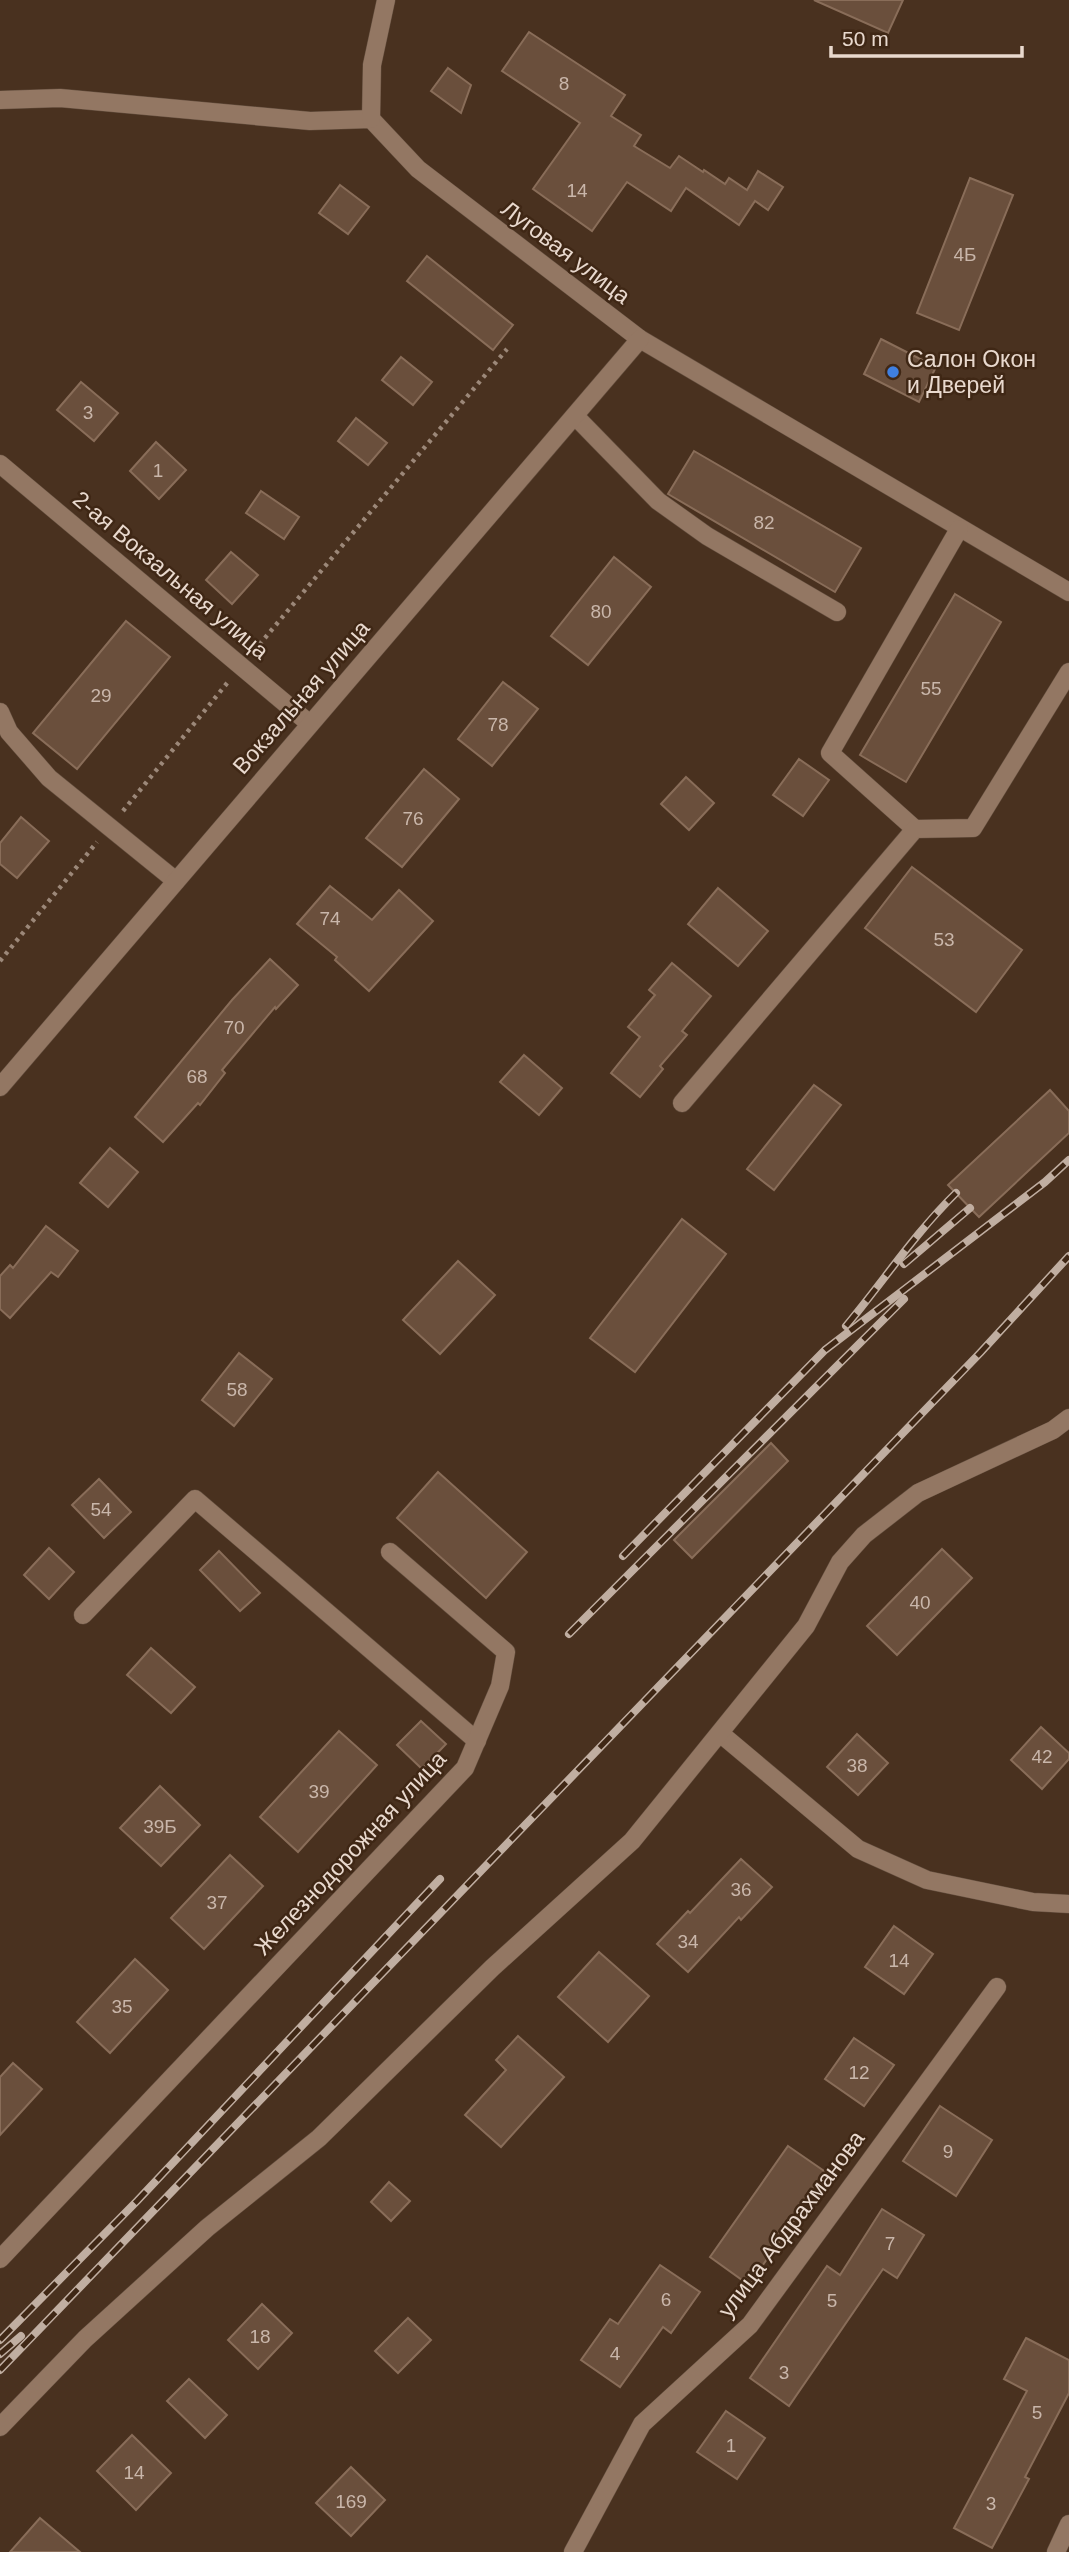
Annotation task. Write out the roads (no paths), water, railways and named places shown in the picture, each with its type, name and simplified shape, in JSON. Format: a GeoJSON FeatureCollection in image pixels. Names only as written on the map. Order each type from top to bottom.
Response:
{"type":"FeatureCollection","features":[{"type":"Feature","properties":{"kind":"street"},"geometry":{"type":"LineString","coordinates":[[0,100],[60,98],[310,121],[372,118],[372,65],[386,0]]}},
{"type":"Feature","properties":{"kind":"street","name":"Луговая улица"},"geometry":{"type":"LineString","coordinates":[[372,118],[418,169],[640,339],[1069,593]]}},
{"type":"Feature","properties":{"kind":"street","name":"Вокзальная улица"},"geometry":{"type":"LineString","coordinates":[[0,1087],[640,339]]}},
{"type":"Feature","properties":{"kind":"street"},"geometry":{"type":"LineString","coordinates":[[575,416],[658,501],[707,536],[837,612]]}},
{"type":"Feature","properties":{"kind":"street","name":"2-ая Вокзальная улица"},"geometry":{"type":"LineString","coordinates":[[0,464],[310,724]]}},
{"type":"Feature","properties":{"kind":"street"},"geometry":{"type":"LineString","coordinates":[[959,529],[830,753],[915,829],[973,828],[1069,672]]}},
{"type":"Feature","properties":{"kind":"street"},"geometry":{"type":"LineString","coordinates":[[0,712],[9,732],[49,778],[176,881]]}},
{"type":"Feature","properties":{"kind":"street"},"geometry":{"type":"LineString","coordinates":[[682,1103],[915,829]]}},
{"type":"Feature","properties":{"kind":"street"},"geometry":{"type":"LineString","coordinates":[[0,2427],[85,2339],[207,2228],[319,2138],[492,1968],[632,1841],[806,1626],[839,1562],[864,1535],[918,1493],[1053,1430],[1069,1418]]}},
{"type":"Feature","properties":{"kind":"street","name":"Железнодорожная улица"},"geometry":{"type":"LineString","coordinates":[[0,2259],[465,1768],[477,1741],[195,1499],[83,1615]]}},
{"type":"Feature","properties":{"kind":"street"},"geometry":{"type":"LineString","coordinates":[[390,1552],[506,1652],[500,1686],[477,1741]]}},
{"type":"Feature","properties":{"kind":"street"},"geometry":{"type":"LineString","coordinates":[[721,1734],[858,1849],[927,1880],[1032,1902],[1069,1904]]}},
{"type":"Feature","properties":{"kind":"street","name":"улица Абдрахманова"},"geometry":{"type":"LineString","coordinates":[[573,2552],[642,2424],[750,2325],[997,1987]]}},
{"type":"Feature","properties":{"kind":"street"},"geometry":{"type":"LineString","coordinates":[[1056,2552],[1069,2524]]}},
{"type":"Feature","properties":{"kind":"railway"},"geometry":{"type":"LineString","coordinates":[[623,1556],[825,1350],[1045,1182],[1069,1160]]}},
{"type":"Feature","properties":{"kind":"railway"},"geometry":{"type":"LineString","coordinates":[[846,1326],[913,1241],[956,1193]]}},
{"type":"Feature","properties":{"kind":"railway"},"geometry":{"type":"LineString","coordinates":[[904,1264],[970,1208]]}},
{"type":"Feature","properties":{"kind":"railway"},"geometry":{"type":"LineString","coordinates":[[0,2370],[980,1353],[1069,1256]]}},
{"type":"Feature","properties":{"kind":"railway"},"geometry":{"type":"LineString","coordinates":[[569,1634],[904,1299]]}},
{"type":"Feature","properties":{"kind":"railway"},"geometry":{"type":"LineString","coordinates":[[0,2340],[137,2201],[440,1879]]}},
{"type":"Feature","properties":{"kind":"railway"},"geometry":{"type":"LineString","coordinates":[[0,2354],[21,2336]]}},
{"type":"Feature","properties":{"kind":"place","name":"Салон Окон и Дверей"},"geometry":{"type":"Point","coordinates":[893,372]}}]}
